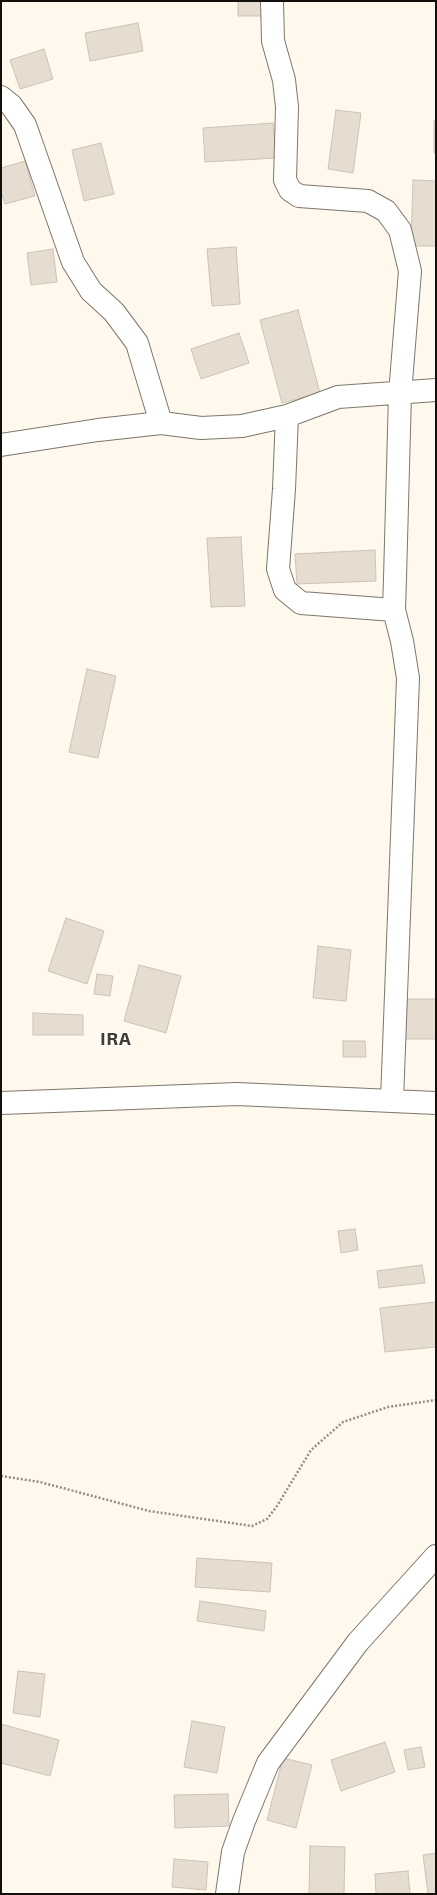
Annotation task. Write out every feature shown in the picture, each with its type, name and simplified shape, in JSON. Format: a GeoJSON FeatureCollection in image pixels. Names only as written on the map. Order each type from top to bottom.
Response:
{"type":"FeatureCollection","features":[{"type":"Feature","properties":{"kind":"street"},"geometry":{"type":"LineString","coordinates":[[272,1],[273,41],[284,80],[287,107],[285,180],[290,190],[299,196],[368,202],[386,211],[400,230],[410,271],[400,394],[394,610],[402,641],[408,678],[392,1100]]}},
{"type":"Feature","properties":{"kind":"street"},"geometry":{"type":"LineString","coordinates":[[1,96],[11,105],[26,125],[73,262],[90,291],[114,312],[137,343],[161,424]]}},
{"type":"Feature","properties":{"kind":"street"},"geometry":{"type":"LineString","coordinates":[[1,445],[98,430],[161,424],[200,428],[242,426],[287,416],[338,397],[400,394],[436,390]]}},
{"type":"Feature","properties":{"kind":"street"},"geometry":{"type":"LineString","coordinates":[[287,416],[284,489],[278,569],[285,590],[301,603],[394,610]]}},
{"type":"Feature","properties":{"kind":"street"},"geometry":{"type":"LineString","coordinates":[[1,1103],[237,1094],[436,1103]]}},
{"type":"Feature","properties":{"kind":"street"},"geometry":{"type":"LineString","coordinates":[[227,1894],[233,1852],[268,1763],[358,1642],[436,1556]]}},
{"type":"Feature","properties":{"kind":"path"},"geometry":{"type":"LineString","coordinates":[[1,1476],[40,1482],[149,1511],[252,1526],[267,1519],[277,1506],[311,1450],[343,1422],[388,1406],[436,1400]]}},
{"type":"Feature","properties":{"kind":"building"},"geometry":{"type":"Polygon","coordinates":[[[238,1],[266,1],[266,16],[238,16],[238,1]]]}},
{"type":"Feature","properties":{"kind":"building"},"geometry":{"type":"Polygon","coordinates":[[[138,23],[143,51],[90,61],[85,33],[138,23]]]}},
{"type":"Feature","properties":{"kind":"building"},"geometry":{"type":"Polygon","coordinates":[[[44,49],[53,79],[20,89],[10,60],[44,49]]]}},
{"type":"Feature","properties":{"kind":"building"},"geometry":{"type":"Polygon","coordinates":[[[336,110],[361,113],[353,173],[328,169],[336,110]]]}},
{"type":"Feature","properties":{"kind":"building"},"geometry":{"type":"Polygon","coordinates":[[[434,121],[436,121],[436,153],[434,153],[434,121]]]}},
{"type":"Feature","properties":{"kind":"building"},"geometry":{"type":"Polygon","coordinates":[[[273,123],[276,158],[205,162],[203,128],[273,123]]]}},
{"type":"Feature","properties":{"kind":"building"},"geometry":{"type":"Polygon","coordinates":[[[101,143],[114,194],[84,201],[72,150],[101,143]]]}},
{"type":"Feature","properties":{"kind":"building"},"geometry":{"type":"Polygon","coordinates":[[[25,161],[35,196],[5,204],[1,192],[1,168],[25,161]]]}},
{"type":"Feature","properties":{"kind":"building"},"geometry":{"type":"Polygon","coordinates":[[[413,180],[436,181],[436,246],[411,246],[413,180]]]}},
{"type":"Feature","properties":{"kind":"building"},"geometry":{"type":"Polygon","coordinates":[[[236,247],[240,304],[212,306],[207,249],[236,247]]]}},
{"type":"Feature","properties":{"kind":"building"},"geometry":{"type":"Polygon","coordinates":[[[53,249],[57,282],[31,285],[27,253],[53,249]]]}},
{"type":"Feature","properties":{"kind":"building"},"geometry":{"type":"Polygon","coordinates":[[[298,310],[320,393],[282,403],[260,320],[298,310]]]}},
{"type":"Feature","properties":{"kind":"building"},"geometry":{"type":"Polygon","coordinates":[[[239,333],[249,363],[201,379],[191,349],[239,333]]]}},
{"type":"Feature","properties":{"kind":"building"},"geometry":{"type":"Polygon","coordinates":[[[241,537],[245,606],[211,607],[207,538],[241,537]]]}},
{"type":"Feature","properties":{"kind":"building"},"geometry":{"type":"Polygon","coordinates":[[[375,550],[376,581],[297,584],[295,554],[375,550]]]}},
{"type":"Feature","properties":{"kind":"building"},"geometry":{"type":"Polygon","coordinates":[[[87,669],[116,676],[98,758],[69,752],[87,669]]]}},
{"type":"Feature","properties":{"kind":"building"},"geometry":{"type":"Polygon","coordinates":[[[66,918],[104,931],[87,984],[48,971],[66,918]]]}},
{"type":"Feature","properties":{"kind":"building"},"geometry":{"type":"Polygon","coordinates":[[[318,946],[351,950],[346,1001],[313,998],[318,946]]]}},
{"type":"Feature","properties":{"kind":"building"},"geometry":{"type":"Polygon","coordinates":[[[139,965],[181,976],[166,1033],[124,1021],[139,965]]]}},
{"type":"Feature","properties":{"kind":"building"},"geometry":{"type":"Polygon","coordinates":[[[97,974],[113,976],[110,996],[94,994],[97,974]]]}},
{"type":"Feature","properties":{"kind":"building"},"geometry":{"type":"Polygon","coordinates":[[[402,999],[436,999],[436,1039],[402,1039],[402,999]]]}},
{"type":"Feature","properties":{"kind":"building"},"geometry":{"type":"Polygon","coordinates":[[[33,1013],[83,1015],[83,1035],[33,1035],[33,1013]]]}},
{"type":"Feature","properties":{"kind":"building"},"geometry":{"type":"Polygon","coordinates":[[[343,1041],[365,1041],[366,1057],[343,1057],[343,1041]]]}},
{"type":"Feature","properties":{"kind":"building"},"geometry":{"type":"Polygon","coordinates":[[[355,1229],[358,1250],[341,1253],[338,1231],[355,1229]]]}},
{"type":"Feature","properties":{"kind":"building"},"geometry":{"type":"Polygon","coordinates":[[[422,1265],[425,1283],[379,1288],[377,1271],[422,1265]]]}},
{"type":"Feature","properties":{"kind":"building"},"geometry":{"type":"Polygon","coordinates":[[[436,1302],[436,1347],[385,1352],[380,1308],[436,1302]]]}},
{"type":"Feature","properties":{"kind":"building"},"geometry":{"type":"Polygon","coordinates":[[[197,1558],[272,1563],[270,1592],[195,1587],[197,1558]]]}},
{"type":"Feature","properties":{"kind":"building"},"geometry":{"type":"Polygon","coordinates":[[[200,1601],[266,1611],[264,1631],[197,1621],[200,1601]]]}},
{"type":"Feature","properties":{"kind":"building"},"geometry":{"type":"Polygon","coordinates":[[[18,1671],[45,1674],[40,1717],[13,1713],[18,1671]]]}},
{"type":"Feature","properties":{"kind":"building"},"geometry":{"type":"Polygon","coordinates":[[[192,1721],[225,1727],[217,1773],[184,1767],[192,1721]]]}},
{"type":"Feature","properties":{"kind":"building"},"geometry":{"type":"Polygon","coordinates":[[[1,1724],[59,1740],[50,1776],[1,1763],[1,1724]]]}},
{"type":"Feature","properties":{"kind":"building"},"geometry":{"type":"Polygon","coordinates":[[[385,1742],[395,1772],[341,1791],[331,1760],[385,1742]]]}},
{"type":"Feature","properties":{"kind":"building"},"geometry":{"type":"Polygon","coordinates":[[[421,1747],[425,1767],[408,1770],[404,1750],[421,1747]]]}},
{"type":"Feature","properties":{"kind":"building"},"geometry":{"type":"Polygon","coordinates":[[[283,1758],[312,1765],[296,1828],[267,1820],[283,1758]]]}},
{"type":"Feature","properties":{"kind":"building"},"geometry":{"type":"Polygon","coordinates":[[[228,1794],[229,1826],[175,1828],[174,1795],[228,1794]]]}},
{"type":"Feature","properties":{"kind":"building"},"geometry":{"type":"Polygon","coordinates":[[[310,1846],[345,1847],[344,1894],[309,1894],[310,1846]]]}},
{"type":"Feature","properties":{"kind":"building"},"geometry":{"type":"Polygon","coordinates":[[[436,1853],[436,1894],[428,1894],[423,1855],[436,1853]]]}},
{"type":"Feature","properties":{"kind":"building"},"geometry":{"type":"Polygon","coordinates":[[[174,1859],[208,1862],[206,1890],[172,1887],[174,1859]]]}},
{"type":"Feature","properties":{"kind":"building"},"geometry":{"type":"Polygon","coordinates":[[[408,1871],[410,1894],[376,1894],[375,1874],[408,1871]]]}},
{"type":"Feature","properties":{"kind":"district","name":"IRA"},"geometry":{"type":"Point","coordinates":[116,1039]}}]}
